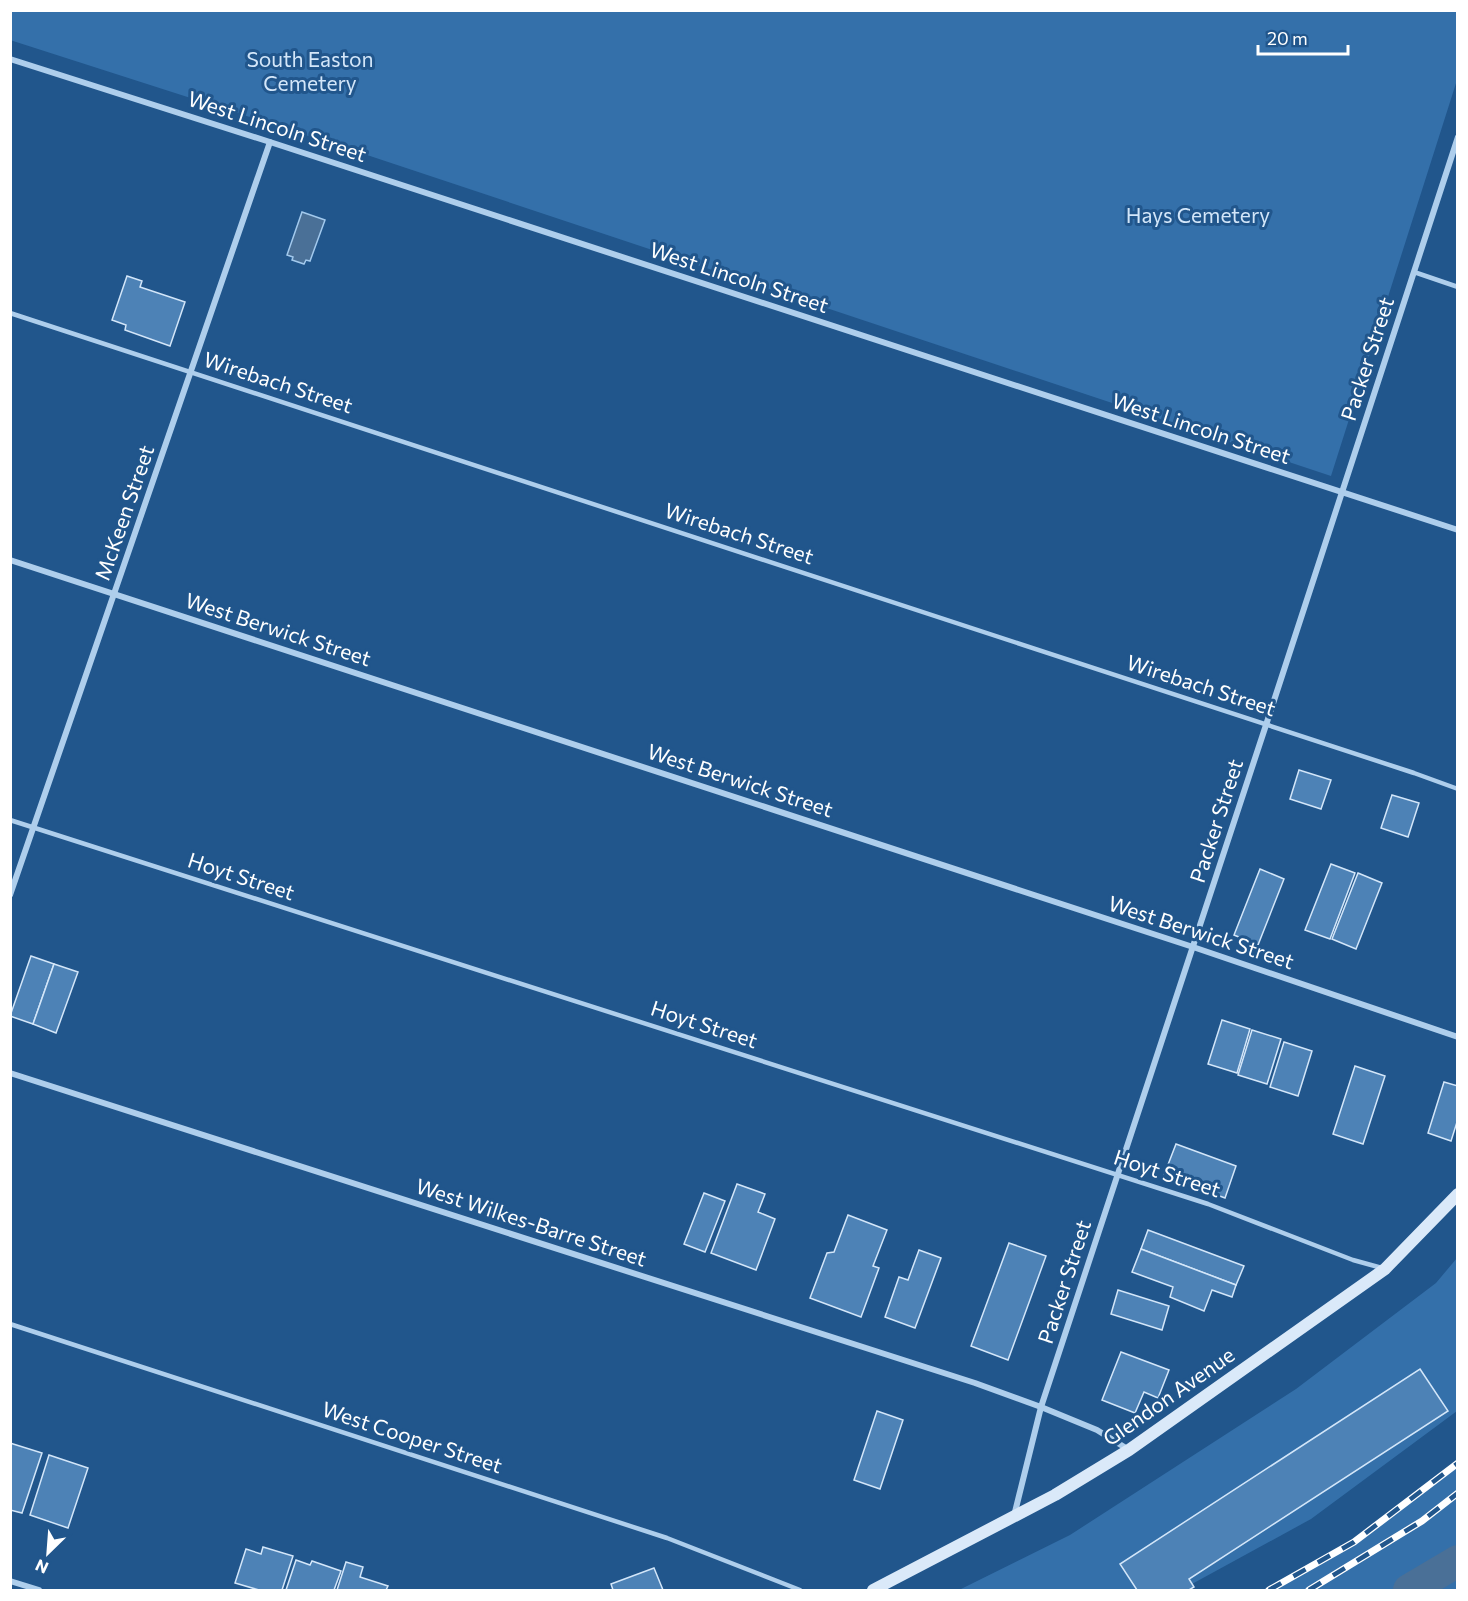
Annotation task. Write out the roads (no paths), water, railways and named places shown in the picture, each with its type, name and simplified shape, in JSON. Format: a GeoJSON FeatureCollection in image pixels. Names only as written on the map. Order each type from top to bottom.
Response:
{"type":"FeatureCollection","features":[{"type":"Feature","properties":{"kind":"street","name":"West Lincoln Street"},"geometry":{"type":"LineString","coordinates":[[10,59],[1458,530]]}},
{"type":"Feature","properties":{"kind":"street","name":"Packer Street"},"geometry":{"type":"LineString","coordinates":[[1014,1516],[1041,1407],[1458,137]]}},
{"type":"Feature","properties":{"kind":"street","name":"McKeen Street"},"geometry":{"type":"LineString","coordinates":[[10,895],[270,142]]}},
{"type":"Feature","properties":{"kind":"street","name":"West Berwick Street"},"geometry":{"type":"LineString","coordinates":[[10,560],[1193,947],[1458,1037]]}},
{"type":"Feature","properties":{"kind":"street","name":"West Wilkes-Barre Street"},"geometry":{"type":"LineString","coordinates":[[10,1073],[952,1376],[1041,1407],[1097,1430],[1129,1450]]}},
{"type":"Feature","properties":{"kind":"street","name":"Glendon Avenue"},"geometry":{"type":"LineString","coordinates":[[873,1590],[1055,1495],[1129,1450],[1385,1269],[1458,1194]]}},
{"type":"Feature","properties":{"kind":"street"},"geometry":{"type":"LineString","coordinates":[[10,1581],[39,1590]]}},
{"type":"Feature","properties":{"kind":"lane"},"geometry":{"type":"LineString","coordinates":[[1414,272],[1458,287]]}},
{"type":"Feature","properties":{"kind":"lane","name":"Wirebach Street"},"geometry":{"type":"LineString","coordinates":[[10,313],[1458,789]]}},
{"type":"Feature","properties":{"kind":"lane","name":"Hoyt Street"},"geometry":{"type":"LineString","coordinates":[[10,820],[1208,1204],[1353,1260],[1385,1269]]}},
{"type":"Feature","properties":{"kind":"lane","name":"West Cooper Street"},"geometry":{"type":"LineString","coordinates":[[10,1324],[668,1538],[800,1590]]}},
{"type":"Feature","properties":{"kind":"waterway"},"geometry":{"type":"LineString","coordinates":[[1409,1590],[1458,1561]]}},
{"type":"Feature","properties":{"kind":"railway"},"geometry":{"type":"LineString","coordinates":[[1269,1590],[1354,1542],[1458,1463]]}},
{"type":"Feature","properties":{"kind":"railway"},"geometry":{"type":"LineString","coordinates":[[1309,1590],[1422,1521],[1458,1493]]}},
{"type":"Feature","properties":{"kind":"park label","name":"South Easton Cemetery"},"geometry":{"type":"Point","coordinates":[310,72]}},
{"type":"Feature","properties":{"kind":"park label","name":"Hays Cemetery"},"geometry":{"type":"Point","coordinates":[1198,216]}}]}
